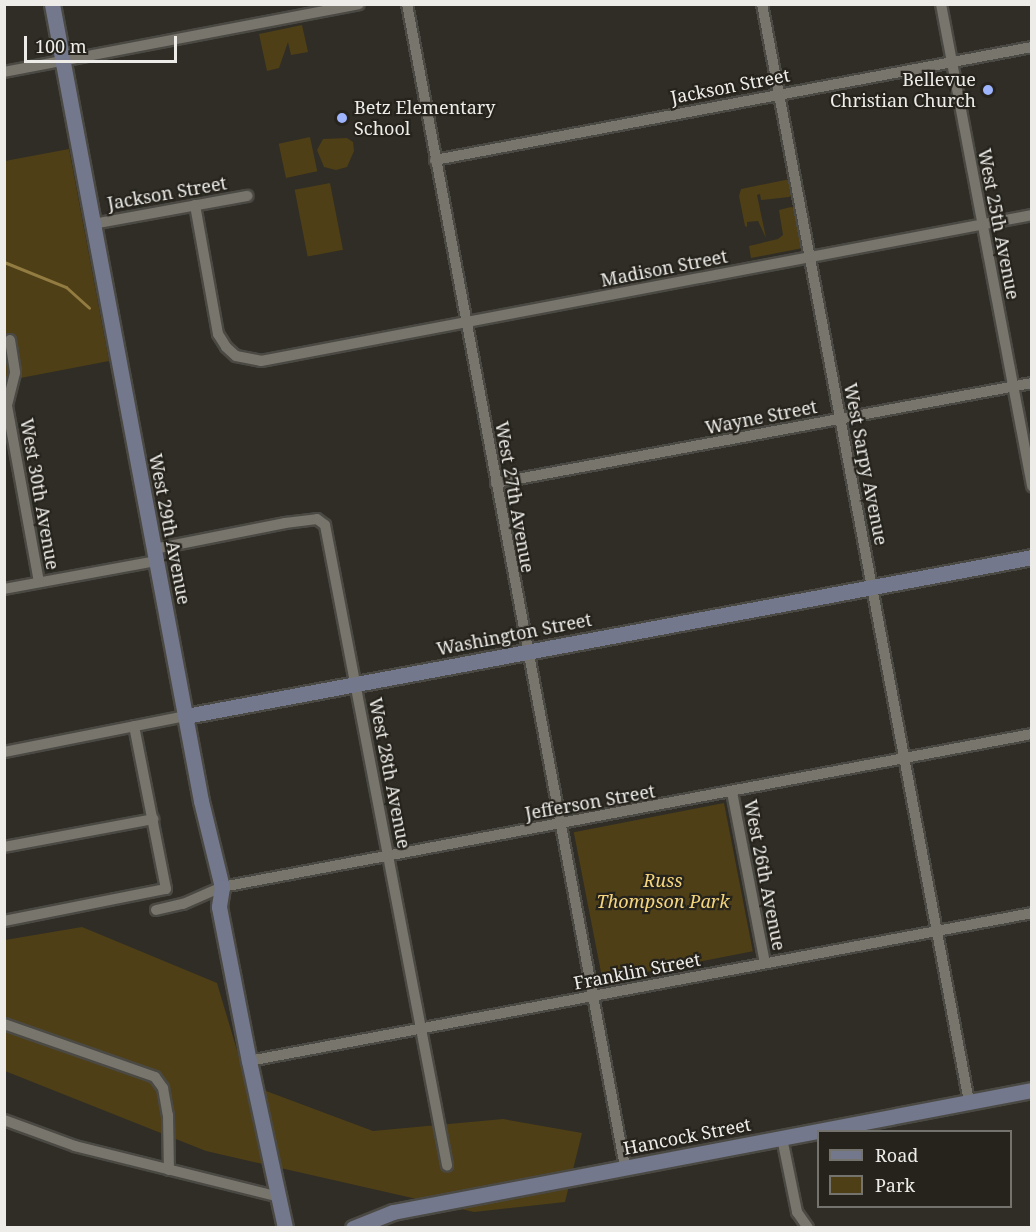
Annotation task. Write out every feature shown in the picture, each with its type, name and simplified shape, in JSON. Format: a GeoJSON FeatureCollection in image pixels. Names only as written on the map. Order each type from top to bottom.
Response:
{"type":"FeatureCollection","features":[{"type":"Feature","properties":{"kind":"street","name":"West 29th Avenue"},"geometry":{"type":"LineString","coordinates":[[52,4],[201,801],[222,887],[219,907],[285,1227]]}},
{"type":"Feature","properties":{"kind":"street"},"geometry":{"type":"LineString","coordinates":[[4,72],[359,4]]}},
{"type":"Feature","properties":{"kind":"street","name":"West 27th Avenue"},"geometry":{"type":"LineString","coordinates":[[407,4],[626,1167]]}},
{"type":"Feature","properties":{"kind":"street","name":"West Sarpy Avenue"},"geometry":{"type":"LineString","coordinates":[[762,4],[969,1102]]}},
{"type":"Feature","properties":{"kind":"street","name":"West 25th Avenue"},"geometry":{"type":"LineString","coordinates":[[941,4],[1032,486]]}},
{"type":"Feature","properties":{"kind":"street","name":"Jackson Street"},"geometry":{"type":"LineString","coordinates":[[435,160],[1032,47]]}},
{"type":"Feature","properties":{"kind":"street","name":"Jackson Street"},"geometry":{"type":"LineString","coordinates":[[93,224],[247,195]]}},
{"type":"Feature","properties":{"kind":"street","name":"Madison Street"},"geometry":{"type":"LineString","coordinates":[[195,205],[218,334],[226,347],[236,356],[261,361],[1032,215]]}},
{"type":"Feature","properties":{"kind":"street","name":"West 30th Avenue"},"geometry":{"type":"LineString","coordinates":[[10,340],[15,373],[7,406],[39,582]]}},
{"type":"Feature","properties":{"kind":"street","name":"Wayne Street"},"geometry":{"type":"LineString","coordinates":[[496,483],[1032,383]]}},
{"type":"Feature","properties":{"kind":"street","name":"West 28th Avenue"},"geometry":{"type":"LineString","coordinates":[[156,555],[285,523],[317,519],[325,525],[447,1165]]}},
{"type":"Feature","properties":{"kind":"street"},"geometry":{"type":"LineString","coordinates":[[4,589],[156,555]]}},
{"type":"Feature","properties":{"kind":"street","name":"Washington Street"},"geometry":{"type":"LineString","coordinates":[[4,752],[1032,557]]}},
{"type":"Feature","properties":{"kind":"street"},"geometry":{"type":"LineString","coordinates":[[4,921],[166,889],[134,726]]}},
{"type":"Feature","properties":{"kind":"street","name":"Jefferson Street"},"geometry":{"type":"LineString","coordinates":[[156,910],[183,904],[222,887],[1032,734]]}},
{"type":"Feature","properties":{"kind":"street","name":"West 26th Avenue"},"geometry":{"type":"LineString","coordinates":[[732,792],[765,963]]}},
{"type":"Feature","properties":{"kind":"street"},"geometry":{"type":"LineString","coordinates":[[4,847],[153,819]]}},
{"type":"Feature","properties":{"kind":"street","name":"Franklin Street"},"geometry":{"type":"LineString","coordinates":[[249,1061],[1032,913]]}},
{"type":"Feature","properties":{"kind":"street"},"geometry":{"type":"LineString","coordinates":[[4,1024],[155,1077],[163,1088],[168,1115],[170,1170]]}},
{"type":"Feature","properties":{"kind":"street","name":"Hancock Street"},"geometry":{"type":"LineString","coordinates":[[824,1130],[1032,1090]]}},
{"type":"Feature","properties":{"kind":"street"},"geometry":{"type":"LineString","coordinates":[[4,1120],[75,1146],[279,1197]]}},
{"type":"Feature","properties":{"kind":"street","name":"Hancock Street"},"geometry":{"type":"LineString","coordinates":[[353,1227],[393,1212],[817,1131]]}},
{"type":"Feature","properties":{"kind":"street"},"geometry":{"type":"LineString","coordinates":[[782,1138],[797,1212],[808,1227]]}},
{"type":"Feature","properties":{"kind":"green space"},"geometry":{"type":"Polygon","coordinates":[[[302,25],[308,52],[291,55],[288,42],[279,68],[267,71],[259,34],[302,25]]]}},
{"type":"Feature","properties":{"kind":"green space"},"geometry":{"type":"Polygon","coordinates":[[[310,137],[317,171],[286,178],[279,144],[310,137]]]}},
{"type":"Feature","properties":{"kind":"green space"},"geometry":{"type":"Polygon","coordinates":[[[347,138],[353,142],[354,151],[347,167],[336,170],[324,167],[317,150],[323,139],[347,138]]]}},
{"type":"Feature","properties":{"kind":"green space"},"geometry":{"type":"Polygon","coordinates":[[[69,149],[109,361],[5,381],[5,161],[69,149]]]}},
{"type":"Feature","properties":{"kind":"green space"},"geometry":{"type":"Polygon","coordinates":[[[790,179],[793,195],[789,197],[761,200],[760,194],[757,195],[766,238],[758,221],[747,222],[747,227],[745,226],[739,196],[741,189],[790,179]]]}},
{"type":"Feature","properties":{"kind":"green space"},"geometry":{"type":"Polygon","coordinates":[[[330,183],[343,250],[308,257],[295,190],[330,183]]]}},
{"type":"Feature","properties":{"kind":"green space"},"geometry":{"type":"Polygon","coordinates":[[[796,208],[803,248],[751,258],[749,246],[778,239],[783,235],[779,210],[796,208]]]}},
{"type":"Feature","properties":{"kind":"green space","name":"Russ Thompson Park"},"geometry":{"type":"Polygon","coordinates":[[[724,803],[753,951],[603,980],[574,832],[724,803]]]}},
{"type":"Feature","properties":{"kind":"green space"},"geometry":{"type":"Polygon","coordinates":[[[82,927],[217,983],[247,1084],[373,1131],[503,1119],[582,1133],[565,1202],[474,1212],[206,1151],[5,1071],[5,940],[82,927]]]}},
{"type":"Feature","properties":{"kind":"waterway"},"geometry":{"type":"LineString","coordinates":[[4,262],[66,287],[89,308]]}},
{"type":"Feature","properties":{"kind":"place","name":"Bellevue Christian Church"},"geometry":{"type":"Point","coordinates":[988,90]}},
{"type":"Feature","properties":{"kind":"place","name":"Betz Elementary School"},"geometry":{"type":"Point","coordinates":[342,118]}}]}
